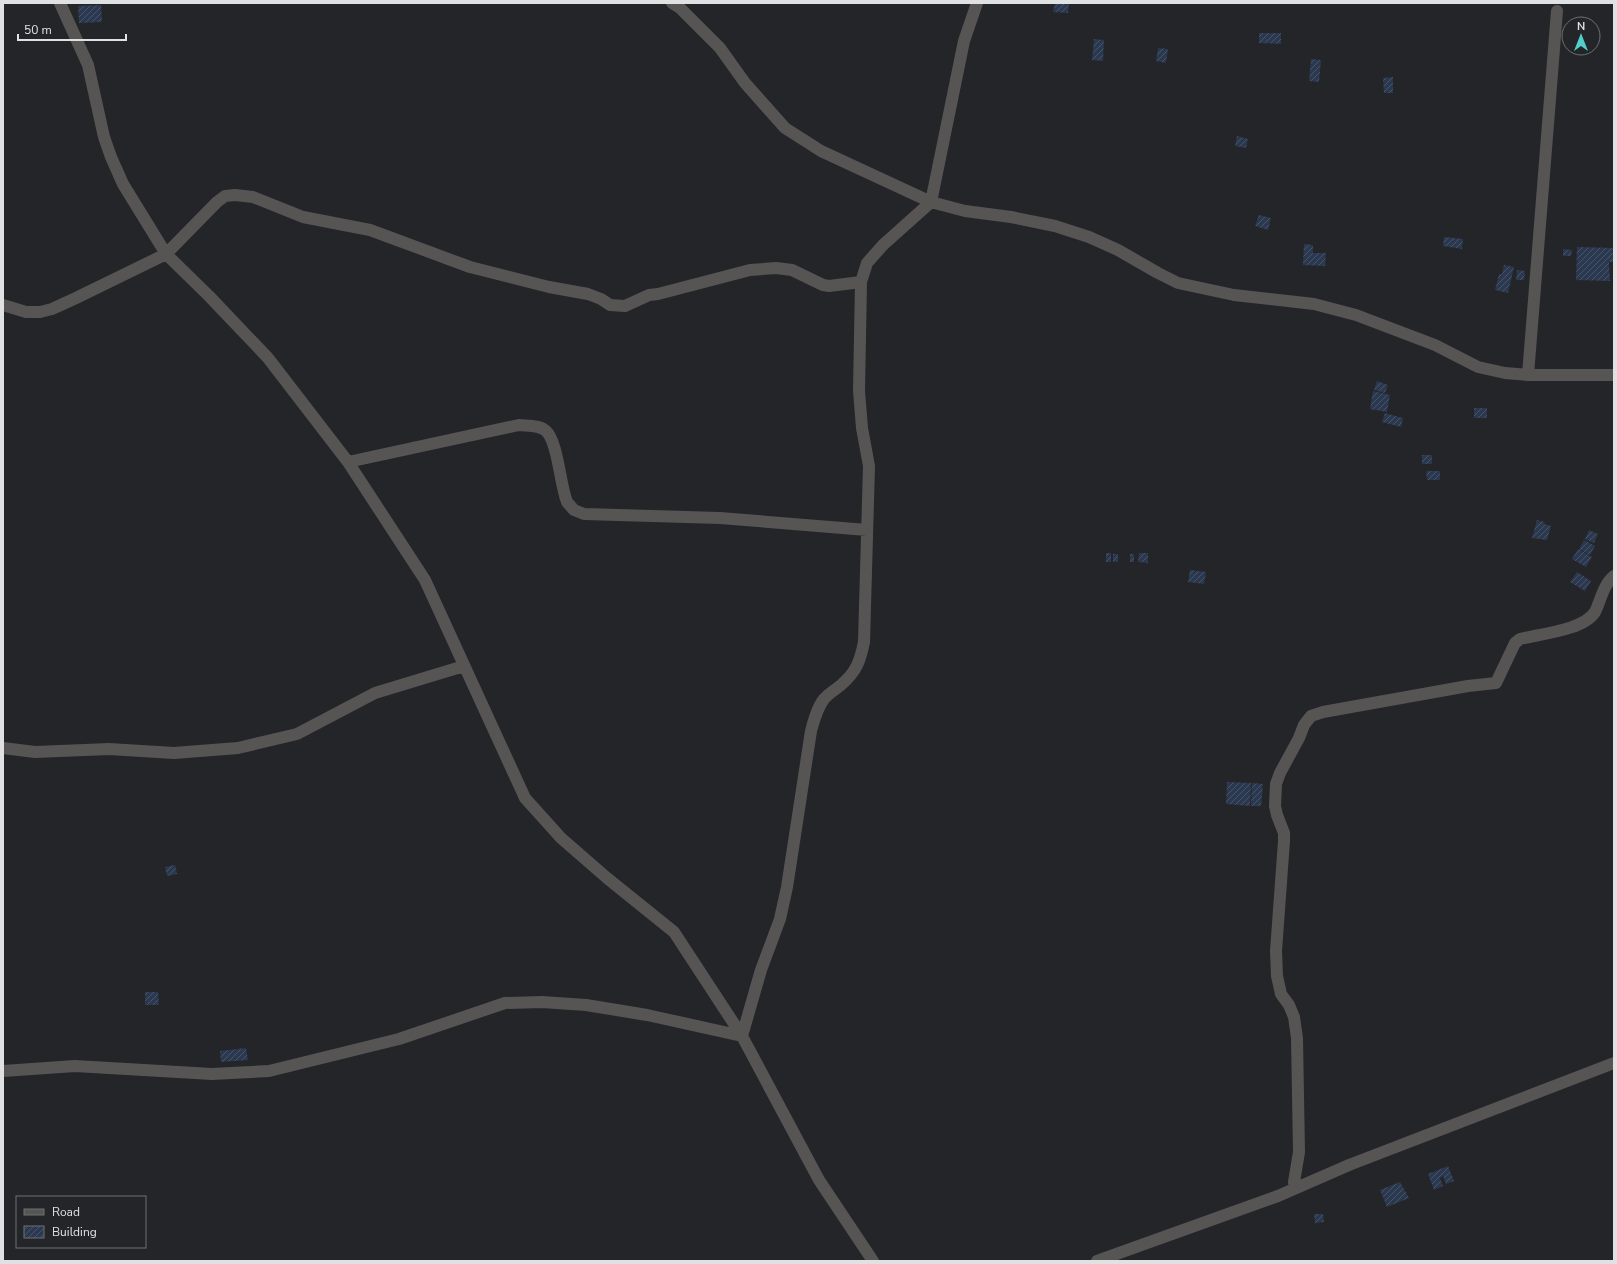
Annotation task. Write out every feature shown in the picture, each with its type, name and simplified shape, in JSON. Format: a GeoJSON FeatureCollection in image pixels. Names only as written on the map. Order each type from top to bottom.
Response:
{"type":"FeatureCollection","features":[{"type":"Feature","properties":{"kind":"street"},"geometry":{"type":"LineString","coordinates":[[60,3],[88,65],[104,137],[111,157],[123,184],[166,254],[209,296],[268,358],[348,462],[425,580],[525,798],[561,838],[607,878],[674,932],[742,1036],[819,1180],[873,1261]]}},
{"type":"Feature","properties":{"kind":"street"},"geometry":{"type":"LineString","coordinates":[[672,3],[680,8],[720,48],[745,83],[785,128],[821,151],[932,202],[965,211],[1011,217],[1055,226],[1118,250],[1178,283],[1234,294],[1314,304],[1356,315],[1435,345],[1478,367],[1505,373],[1528,375],[1614,375]]}},
{"type":"Feature","properties":{"kind":"street"},"geometry":{"type":"LineString","coordinates":[[742,1036],[761,970],[780,919],[787,887],[811,731],[817,711],[824,698],[841,685],[854,672],[861,660],[864,642],[869,466],[862,428],[859,391],[862,282],[867,263],[878,251],[932,202],[964,41],[977,3]]}},
{"type":"Feature","properties":{"kind":"street"},"geometry":{"type":"LineString","coordinates":[[1528,375],[1557,11]]}},
{"type":"Feature","properties":{"kind":"street"},"geometry":{"type":"LineString","coordinates":[[3,305],[26,312],[40,312],[52,309],[166,254],[217,202],[225,196],[235,195],[253,197],[308,219],[370,230],[470,267],[548,287],[588,294],[601,299],[610,305],[617,306],[626,306],[649,295],[750,270],[776,268],[792,270],[823,285],[829,286],[862,282]]}},
{"type":"Feature","properties":{"kind":"street"},"geometry":{"type":"LineString","coordinates":[[348,462],[519,425],[534,426],[546,431],[553,443],[567,502],[574,510],[584,514],[720,518],[867,530]]}},
{"type":"Feature","properties":{"kind":"street"},"geometry":{"type":"LineString","coordinates":[[1295,1188],[1294,1182],[1299,1152],[1297,1038],[1294,1017],[1289,1005],[1281,994],[1277,976],[1276,951],[1284,833],[1275,806],[1276,784],[1278,778],[1299,738],[1304,725],[1310,716],[1323,712],[1468,686],[1496,683],[1515,643],[1520,639],[1577,626],[1588,621],[1595,612],[1606,586],[1614,576]]}},
{"type":"Feature","properties":{"kind":"street"},"geometry":{"type":"LineString","coordinates":[[3,748],[35,752],[110,749],[174,753],[238,748],[297,734],[375,693],[464,666]]}},
{"type":"Feature","properties":{"kind":"street"},"geometry":{"type":"LineString","coordinates":[[3,1071],[75,1066],[212,1074],[269,1071],[399,1039],[506,1003],[542,1002],[586,1005],[646,1015],[742,1036]]}},
{"type":"Feature","properties":{"kind":"street"},"geometry":{"type":"LineString","coordinates":[[1097,1261],[1278,1196],[1348,1165],[1614,1063]]}},
{"type":"Feature","properties":{"kind":"building"},"geometry":{"type":"Polygon","coordinates":[[[1055,3],[1069,3],[1068,13],[1053,12],[1055,3]]]}},
{"type":"Feature","properties":{"kind":"building"},"geometry":{"type":"Polygon","coordinates":[[[101,5],[102,22],[79,23],[78,6],[101,5]]]}},
{"type":"Feature","properties":{"kind":"building"},"geometry":{"type":"Polygon","coordinates":[[[1259,33],[1281,33],[1281,44],[1259,43],[1259,33]]]}},
{"type":"Feature","properties":{"kind":"building"},"geometry":{"type":"Polygon","coordinates":[[[1094,39],[1104,40],[1103,61],[1092,60],[1094,39]]]}},
{"type":"Feature","properties":{"kind":"building"},"geometry":{"type":"Polygon","coordinates":[[[1158,48],[1168,49],[1166,63],[1156,61],[1158,48]]]}},
{"type":"Feature","properties":{"kind":"building"},"geometry":{"type":"Polygon","coordinates":[[[1311,59],[1321,60],[1319,82],[1309,81],[1311,59]]]}},
{"type":"Feature","properties":{"kind":"building"},"geometry":{"type":"Polygon","coordinates":[[[1393,77],[1393,93],[1384,93],[1383,78],[1393,77]]]}},
{"type":"Feature","properties":{"kind":"building"},"geometry":{"type":"Polygon","coordinates":[[[1237,136],[1248,139],[1246,148],[1235,146],[1237,136]]]}},
{"type":"Feature","properties":{"kind":"building"},"geometry":{"type":"Polygon","coordinates":[[[1259,215],[1271,218],[1268,230],[1255,226],[1259,215]]]}},
{"type":"Feature","properties":{"kind":"building"},"geometry":{"type":"Polygon","coordinates":[[[1444,237],[1463,239],[1462,249],[1443,246],[1444,237]]]}},
{"type":"Feature","properties":{"kind":"building"},"geometry":{"type":"Polygon","coordinates":[[[1304,244],[1313,245],[1313,253],[1326,253],[1325,266],[1303,265],[1304,244]]]}},
{"type":"Feature","properties":{"kind":"building"},"geometry":{"type":"Polygon","coordinates":[[[1577,247],[1614,248],[1614,262],[1609,262],[1610,281],[1576,280],[1577,247]]]}},
{"type":"Feature","properties":{"kind":"building"},"geometry":{"type":"Polygon","coordinates":[[[1563,249],[1572,250],[1571,256],[1563,256],[1563,249]]]}},
{"type":"Feature","properties":{"kind":"building"},"geometry":{"type":"Polygon","coordinates":[[[1504,265],[1514,267],[1508,293],[1495,290],[1499,274],[1502,274],[1504,265]]]}},
{"type":"Feature","properties":{"kind":"building"},"geometry":{"type":"Polygon","coordinates":[[[1517,270],[1525,271],[1524,280],[1516,280],[1517,270]]]}},
{"type":"Feature","properties":{"kind":"building"},"geometry":{"type":"Polygon","coordinates":[[[1377,381],[1388,385],[1385,393],[1374,390],[1377,381]]]}},
{"type":"Feature","properties":{"kind":"building"},"geometry":{"type":"Polygon","coordinates":[[[1373,391],[1390,395],[1387,412],[1370,409],[1373,391]]]}},
{"type":"Feature","properties":{"kind":"building"},"geometry":{"type":"Polygon","coordinates":[[[1474,408],[1487,408],[1487,418],[1474,418],[1474,408]]]}},
{"type":"Feature","properties":{"kind":"building"},"geometry":{"type":"Polygon","coordinates":[[[1385,413],[1403,418],[1401,427],[1382,422],[1385,413]]]}},
{"type":"Feature","properties":{"kind":"building"},"geometry":{"type":"Polygon","coordinates":[[[1422,455],[1432,455],[1432,464],[1422,464],[1422,455]]]}},
{"type":"Feature","properties":{"kind":"building"},"geometry":{"type":"Polygon","coordinates":[[[1426,471],[1440,471],[1440,480],[1427,480],[1426,471]]]}},
{"type":"Feature","properties":{"kind":"building"},"geometry":{"type":"Polygon","coordinates":[[[1537,520],[1545,522],[1544,524],[1551,526],[1547,540],[1532,538],[1537,520]]]}},
{"type":"Feature","properties":{"kind":"building"},"geometry":{"type":"Polygon","coordinates":[[[1589,530],[1598,534],[1594,543],[1585,539],[1589,530]]]}},
{"type":"Feature","properties":{"kind":"building"},"geometry":{"type":"Polygon","coordinates":[[[1584,540],[1595,546],[1590,555],[1579,549],[1584,540]]]}},
{"type":"Feature","properties":{"kind":"building"},"geometry":{"type":"Polygon","coordinates":[[[1578,549],[1592,557],[1586,567],[1572,559],[1578,549]]]}},
{"type":"Feature","properties":{"kind":"building"},"geometry":{"type":"Polygon","coordinates":[[[1106,553],[1111,553],[1111,562],[1106,562],[1106,553]]]}},
{"type":"Feature","properties":{"kind":"building"},"geometry":{"type":"Polygon","coordinates":[[[1139,553],[1148,553],[1148,563],[1138,562],[1139,553]]]}},
{"type":"Feature","properties":{"kind":"building"},"geometry":{"type":"Polygon","coordinates":[[[1113,554],[1118,554],[1118,562],[1113,562],[1113,554]]]}},
{"type":"Feature","properties":{"kind":"building"},"geometry":{"type":"Polygon","coordinates":[[[1130,554],[1134,554],[1134,562],[1130,562],[1130,554]]]}},
{"type":"Feature","properties":{"kind":"building"},"geometry":{"type":"Polygon","coordinates":[[[1190,570],[1206,572],[1204,584],[1188,582],[1190,570]]]}},
{"type":"Feature","properties":{"kind":"building"},"geometry":{"type":"Polygon","coordinates":[[[1577,572],[1591,581],[1585,591],[1570,582],[1577,572]]]}},
{"type":"Feature","properties":{"kind":"building"},"geometry":{"type":"Polygon","coordinates":[[[1227,782],[1251,783],[1250,806],[1226,804],[1227,782]]]}},
{"type":"Feature","properties":{"kind":"building"},"geometry":{"type":"Polygon","coordinates":[[[1252,783],[1263,784],[1261,806],[1251,806],[1252,783]]]}},
{"type":"Feature","properties":{"kind":"building"},"geometry":{"type":"Polygon","coordinates":[[[175,865],[177,874],[167,876],[165,867],[175,865]]]}},
{"type":"Feature","properties":{"kind":"building"},"geometry":{"type":"Polygon","coordinates":[[[145,992],[158,992],[159,1005],[145,1005],[145,992]]]}},
{"type":"Feature","properties":{"kind":"building"},"geometry":{"type":"Polygon","coordinates":[[[246,1048],[248,1060],[221,1062],[220,1051],[246,1048]]]}},
{"type":"Feature","properties":{"kind":"building"},"geometry":{"type":"Polygon","coordinates":[[[1448,1166],[1454,1181],[1446,1184],[1443,1176],[1440,1178],[1443,1186],[1434,1190],[1428,1174],[1448,1166]]]}},
{"type":"Feature","properties":{"kind":"building"},"geometry":{"type":"Polygon","coordinates":[[[1400,1182],[1409,1198],[1387,1207],[1380,1190],[1400,1182]]]}},
{"type":"Feature","properties":{"kind":"building"},"geometry":{"type":"Polygon","coordinates":[[[1314,1214],[1323,1214],[1324,1222],[1315,1223],[1314,1214]]]}}]}
